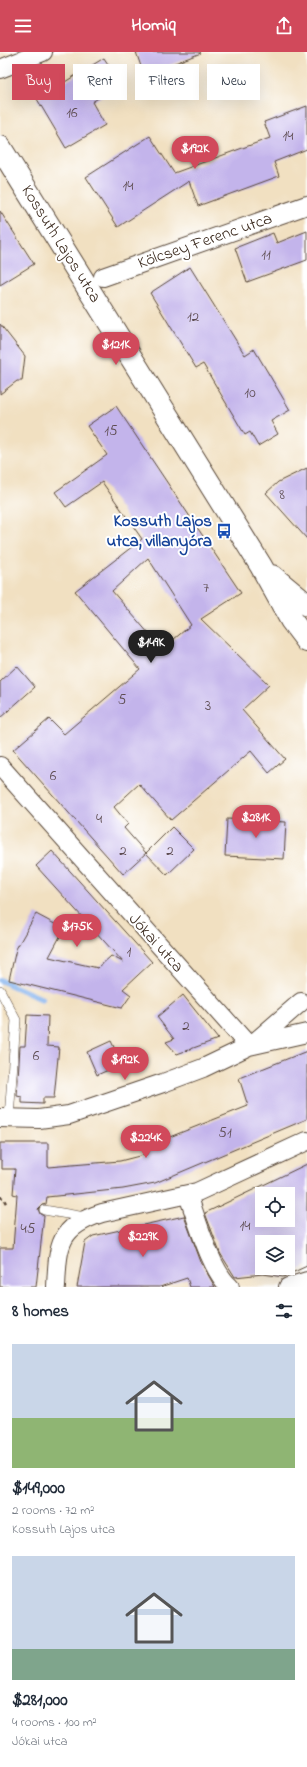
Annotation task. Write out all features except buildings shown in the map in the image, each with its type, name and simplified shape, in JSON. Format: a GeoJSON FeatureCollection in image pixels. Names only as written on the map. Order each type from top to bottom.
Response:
{"type":"FeatureCollection","features":[{"type":"Feature","properties":{"kind":"street"},"geometry":{"type":"LineString","coordinates":[[0,69],[43,52]]}},
{"type":"Feature","properties":{"kind":"street","name":"Kossuth Lajos utca"},"geometry":{"type":"LineString","coordinates":[[0,147],[261,566],[291,620],[307,641]]}},
{"type":"Feature","properties":{"kind":"street","name":"Kölcsey Ferenc utca"},"geometry":{"type":"LineString","coordinates":[[103,277],[307,205]]}},
{"type":"Feature","properties":{"kind":"street","name":"Kossuth Lajos utca"},"geometry":{"type":"LineString","coordinates":[[261,566],[307,605]]}},
{"type":"Feature","properties":{"kind":"street","name":"Jókai utca"},"geometry":{"type":"LineString","coordinates":[[0,766],[249,1046]]}},
{"type":"Feature","properties":{"kind":"street"},"geometry":{"type":"LineString","coordinates":[[249,1046],[304,998]]}},
{"type":"Feature","properties":{"kind":"street"},"geometry":{"type":"LineString","coordinates":[[304,998],[299,1010],[300,1018],[307,1029]]}},
{"type":"Feature","properties":{"kind":"street"},"geometry":{"type":"LineString","coordinates":[[5,1118],[39,1119],[69,1115],[170,1081],[203,1068],[249,1046],[307,1033]]}},
{"type":"Feature","properties":{"kind":"street"},"geometry":{"type":"LineString","coordinates":[[56,1287],[59,1252],[64,1235],[74,1225],[88,1217],[102,1213],[188,1195],[307,1141]]}},
{"type":"Feature","properties":{"kind":"street"},"geometry":{"type":"LineString","coordinates":[[188,1195],[216,1269],[224,1282],[230,1287]]}},
{"type":"Feature","properties":{"kind":"street"},"geometry":{"type":"LineString","coordinates":[[288,1287],[307,1281]]}},
{"type":"Feature","properties":{"kind":"lane"},"geometry":{"type":"LineString","coordinates":[[0,990],[16,1020],[5,1118]]}},
{"type":"Feature","properties":{"kind":"lane"},"geometry":{"type":"LineString","coordinates":[[44,1210],[88,1217]]}},
{"type":"Feature","properties":{"kind":"path"},"geometry":{"type":"LineString","coordinates":[[0,1197],[7,1205]]}},
{"type":"Feature","properties":{"kind":"waterway"},"geometry":{"type":"LineString","coordinates":[[0,980],[42,999]]}},
{"type":"Feature","properties":{"kind":"place","name":"Kossuth Lajos utca, villanyóra"},"geometry":{"type":"Point","coordinates":[224,531]}}]}
